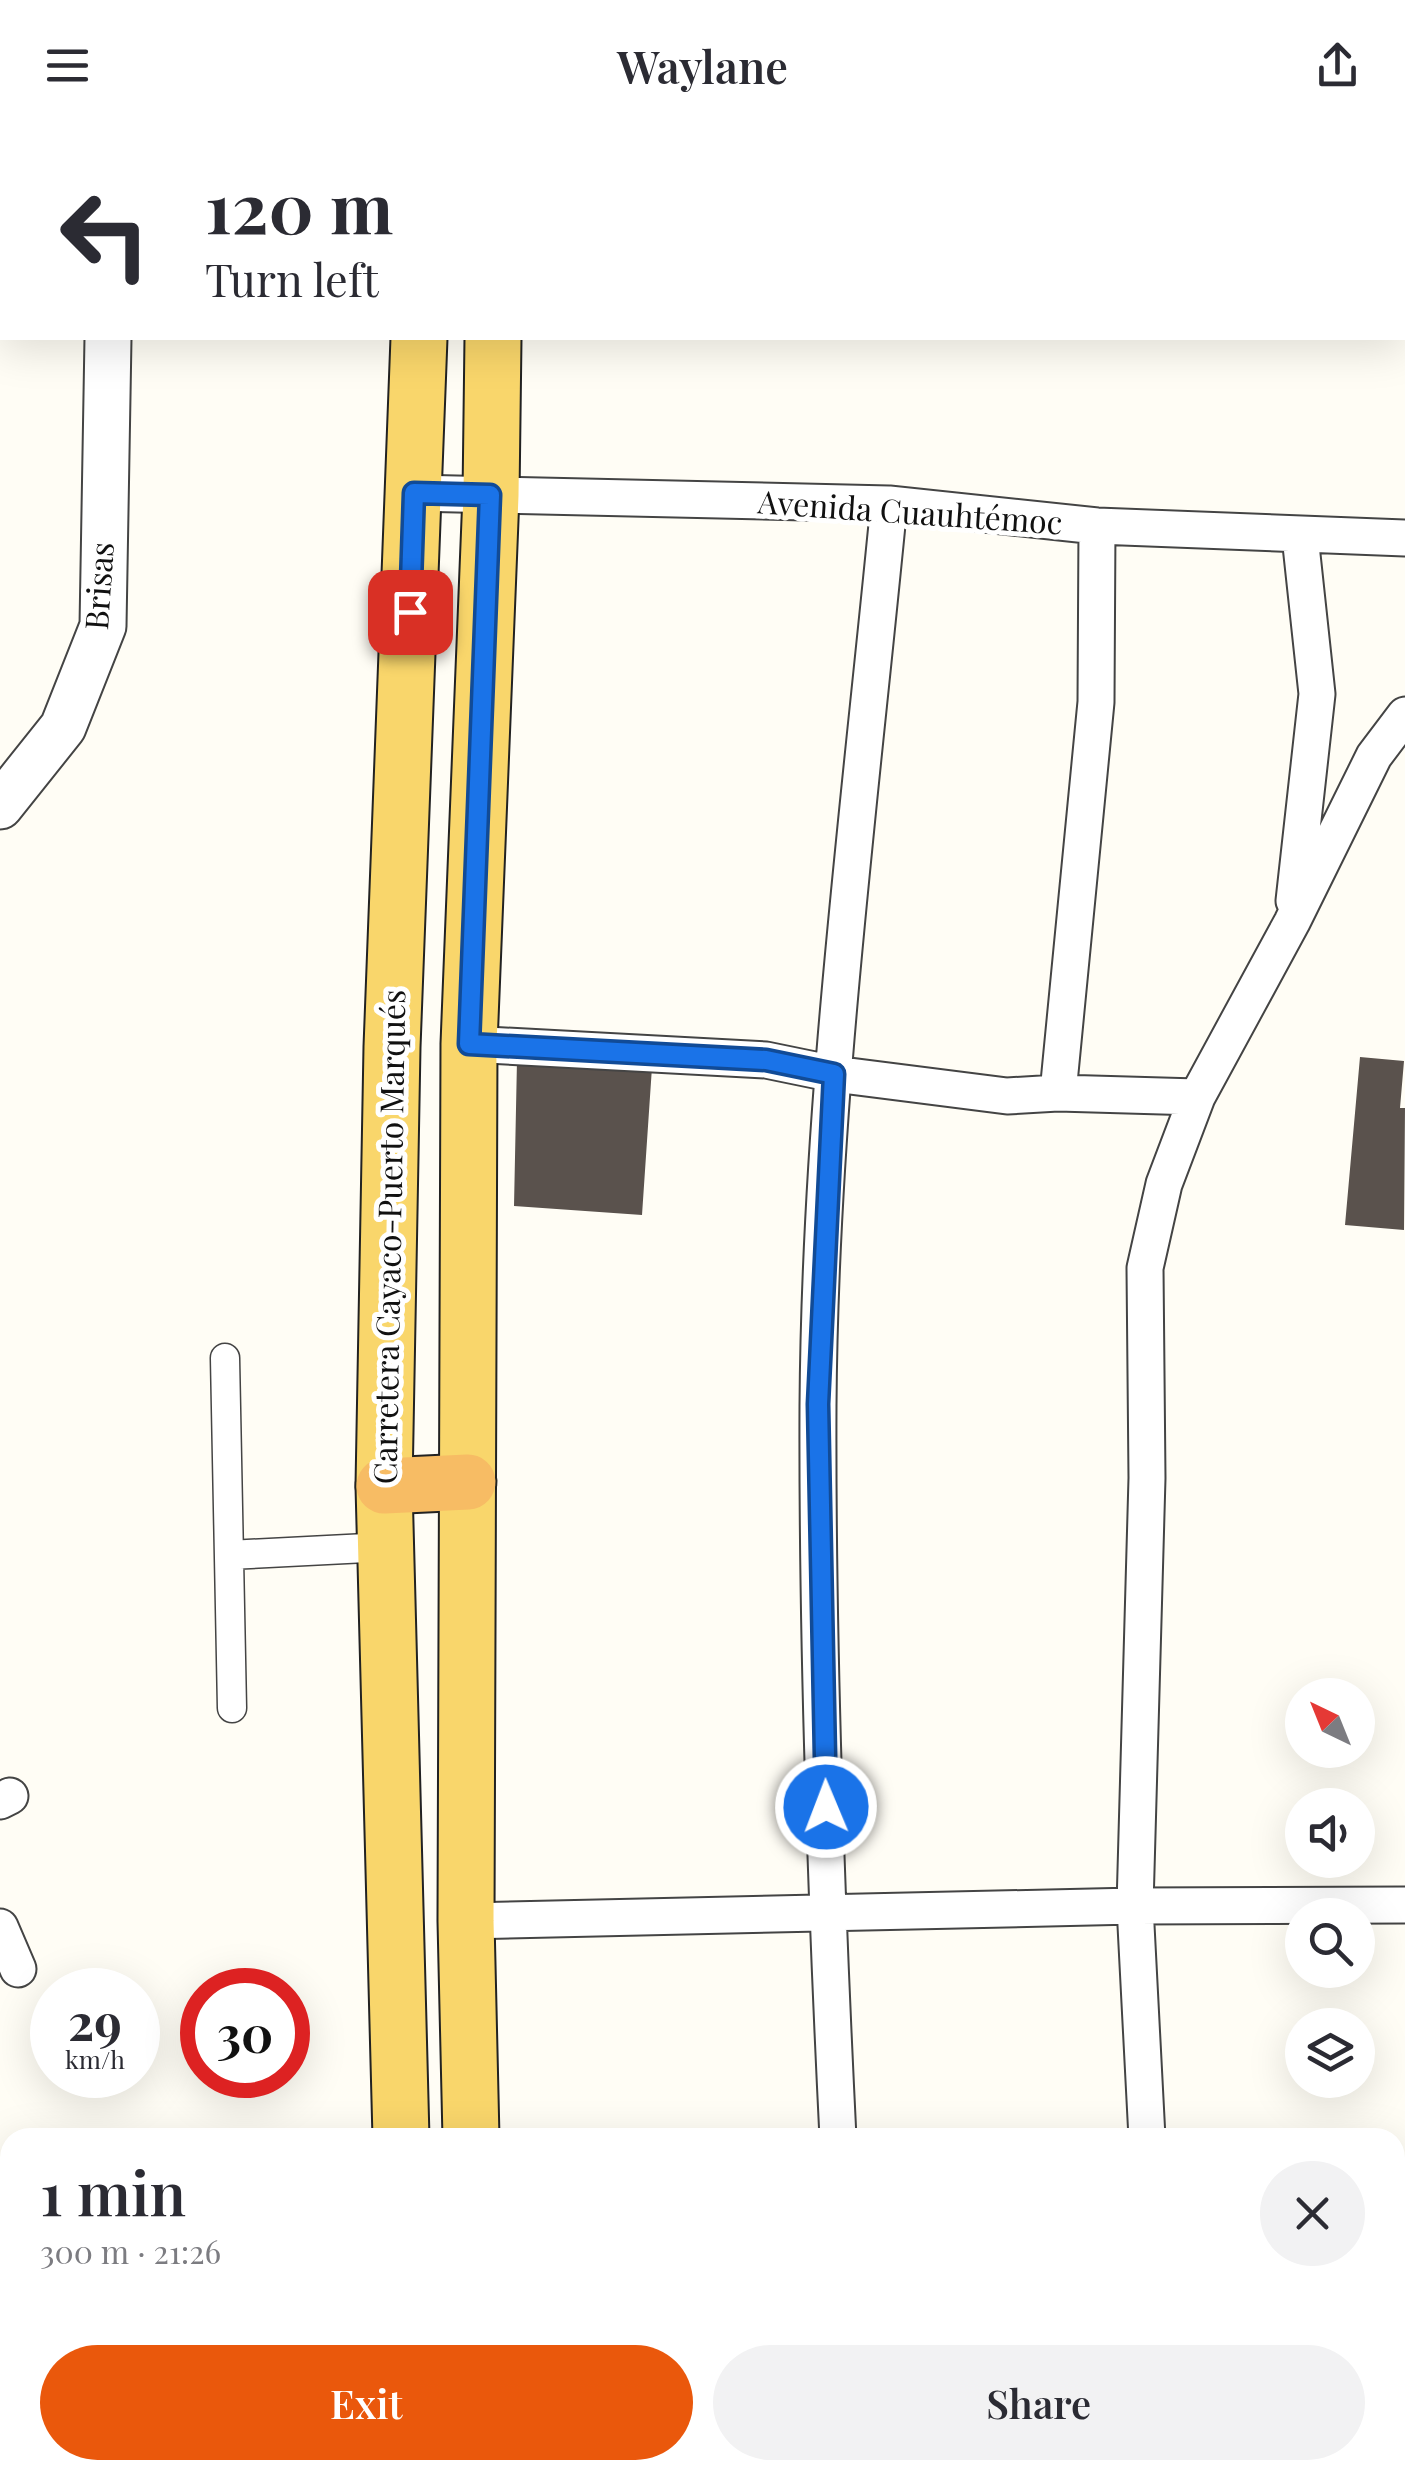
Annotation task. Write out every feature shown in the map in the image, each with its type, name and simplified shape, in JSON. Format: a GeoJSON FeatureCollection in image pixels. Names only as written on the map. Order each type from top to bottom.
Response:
{"type":"FeatureCollection","features":[{"type":"Feature","properties":{"kind":"highway"},"geometry":{"type":"LineString","coordinates":[[384,1486],[468,1482]]}},
{"type":"Feature","properties":{"kind":"main road","name":"Carretera Cayaco-Puerto Marqués"},"geometry":{"type":"LineString","coordinates":[[400,2128],[384,1486],[392,1047],[419,340]]}},
{"type":"Feature","properties":{"kind":"main road"},"geometry":{"type":"LineString","coordinates":[[471,2128],[466,1921],[469,1044],[493,340]]}},
{"type":"Feature","properties":{"kind":"street","name":"Brisas"},"geometry":{"type":"LineString","coordinates":[[0,806],[64,727],[103,626],[108,340]]}},
{"type":"Feature","properties":{"kind":"street","name":"Avenida Cuauhtémoc"},"geometry":{"type":"LineString","coordinates":[[414,493],[889,504],[1097,526],[1405,538]]}},
{"type":"Feature","properties":{"kind":"street"},"geometry":{"type":"LineString","coordinates":[[838,2128],[827,1912],[818,1404],[834,1074],[889,504]]}},
{"type":"Feature","properties":{"kind":"street"},"geometry":{"type":"LineString","coordinates":[[1058,1093],[1096,702],[1097,526]]}},
{"type":"Feature","properties":{"kind":"street"},"geometry":{"type":"LineString","coordinates":[[1292,922],[1316,694],[1300,536]]}},
{"type":"Feature","properties":{"kind":"street"},"geometry":{"type":"LineString","coordinates":[[1147,2128],[1135,1906],[1146,1478],[1145,1268],[1164,1184],[1197,1098],[1292,922],[1374,756],[1405,715]]}},
{"type":"Feature","properties":{"kind":"street"},"geometry":{"type":"LineString","coordinates":[[469,1044],[766,1060],[834,1074],[1007,1096],[1058,1093],[1197,1098]]}},
{"type":"Feature","properties":{"kind":"street"},"geometry":{"type":"LineString","coordinates":[[226,1358],[232,1708]]}},
{"type":"Feature","properties":{"kind":"street"},"geometry":{"type":"LineString","coordinates":[[230,1554],[386,1547]]}},
{"type":"Feature","properties":{"kind":"street"},"geometry":{"type":"LineString","coordinates":[[466,1921],[1135,1906],[1405,1905]]}},
{"type":"Feature","properties":{"kind":"street"},"geometry":{"type":"LineString","coordinates":[[0,1927],[18,1969]]}},
{"type":"Feature","properties":{"kind":"building"},"geometry":{"type":"Polygon","coordinates":[[[1360,1057],[1404,1061],[1400,1108],[1405,1108],[1404,1230],[1345,1225],[1360,1057]]]}},
{"type":"Feature","properties":{"kind":"building"},"geometry":{"type":"Polygon","coordinates":[[[517,1060],[652,1067],[642,1215],[514,1206],[517,1060]]]}},
{"type":"Feature","properties":{"kind":"route"},"geometry":{"type":"LineString","coordinates":[[410,612],[414,493],[490,495],[469,1044],[766,1060],[834,1074],[818,1404],[826,1807]]}}]}
